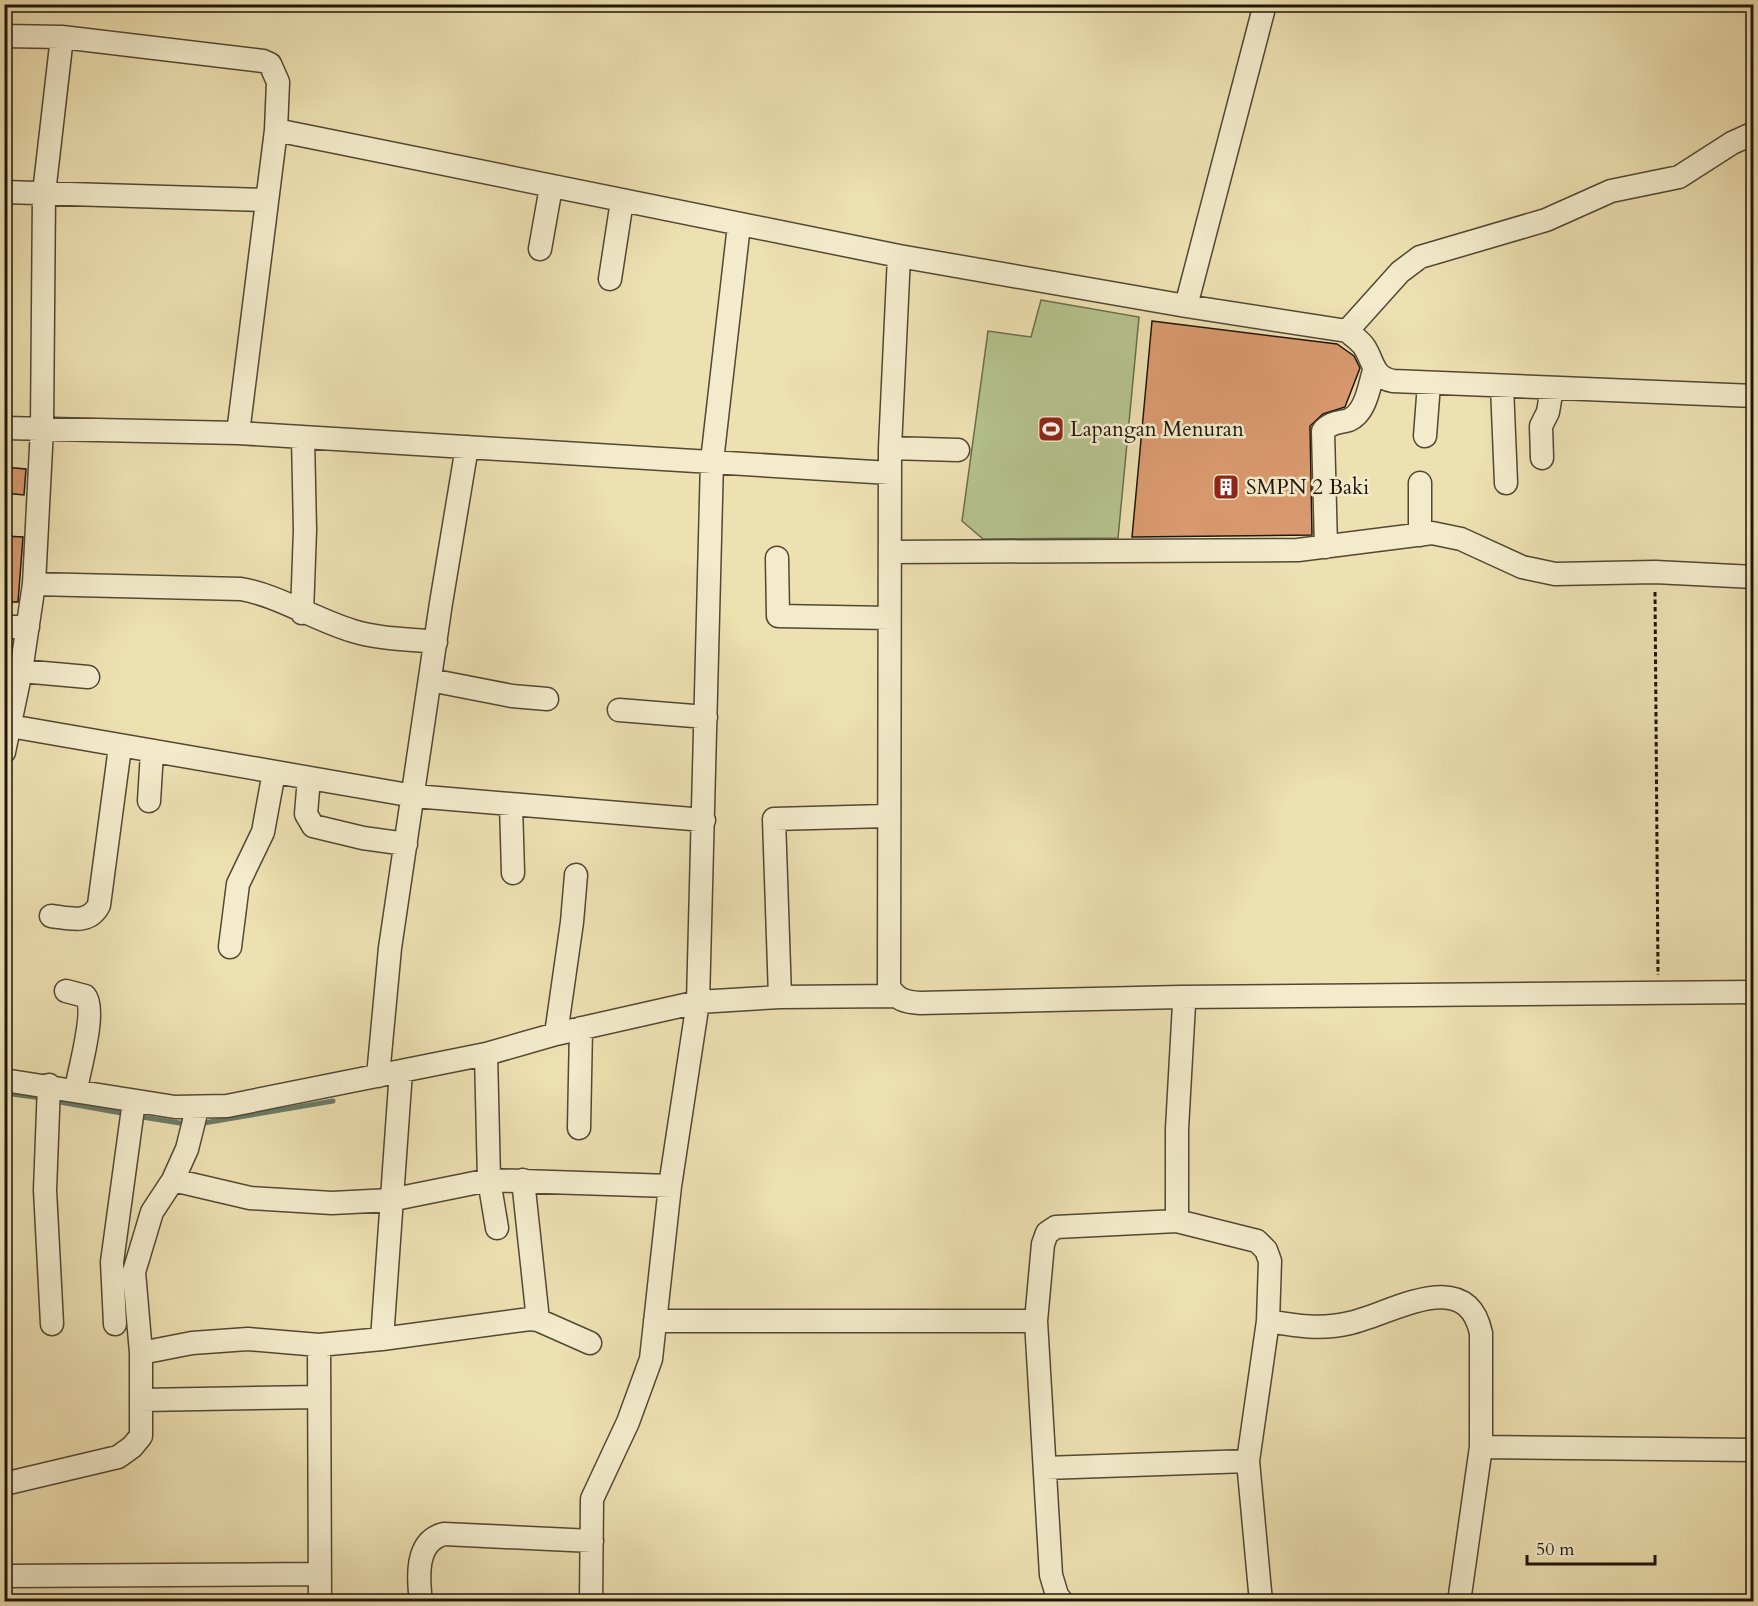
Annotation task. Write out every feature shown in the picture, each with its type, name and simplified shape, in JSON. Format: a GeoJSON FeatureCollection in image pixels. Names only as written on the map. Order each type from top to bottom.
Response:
{"type":"FeatureCollection","features":[{"type":"Feature","properties":{"kind":"street"},"geometry":{"type":"LineString","coordinates":[[1186,306],[1265,4]]}},
{"type":"Feature","properties":{"kind":"street"},"geometry":{"type":"LineString","coordinates":[[4,36],[62,37],[185,50],[270,64],[278,82],[276,130],[238,433]]}},
{"type":"Feature","properties":{"kind":"street"},"geometry":{"type":"LineString","coordinates":[[4,752],[21,671],[34,584],[42,428],[44,193],[62,37]]}},
{"type":"Feature","properties":{"kind":"street"},"geometry":{"type":"LineString","coordinates":[[276,130],[899,256],[1186,306],[1347,331],[1364,346],[1374,370],[1384,379],[1429,384],[1754,396]]}},
{"type":"Feature","properties":{"kind":"street"},"geometry":{"type":"LineString","coordinates":[[1347,331],[1400,272],[1420,257],[1539,223],[1617,189],[1679,177],[1732,143],[1754,133]]}},
{"type":"Feature","properties":{"kind":"street"},"geometry":{"type":"LineString","coordinates":[[540,249],[551,187]]}},
{"type":"Feature","properties":{"kind":"street"},"geometry":{"type":"LineString","coordinates":[[4,192],[267,200]]}},
{"type":"Feature","properties":{"kind":"street"},"geometry":{"type":"LineString","coordinates":[[610,279],[622,201]]}},
{"type":"Feature","properties":{"kind":"street"},"geometry":{"type":"LineString","coordinates":[[591,1602],[592,1499],[628,1422],[651,1359],[670,1185],[698,1002],[712,461],[739,225]]}},
{"type":"Feature","properties":{"kind":"street"},"geometry":{"type":"LineString","coordinates":[[899,256],[890,448],[887,816],[889,987],[895,996],[906,1002],[920,1003],[1180,997],[1754,992]]}},
{"type":"Feature","properties":{"kind":"street"},"geometry":{"type":"LineString","coordinates":[[1326,547],[1323,431],[1330,424],[1346,421],[1357,414],[1363,404],[1374,370]]}},
{"type":"Feature","properties":{"kind":"street"},"geometry":{"type":"LineString","coordinates":[[1425,436],[1429,384]]}},
{"type":"Feature","properties":{"kind":"street"},"geometry":{"type":"LineString","coordinates":[[1503,386],[1506,483]]}},
{"type":"Feature","properties":{"kind":"street"},"geometry":{"type":"LineString","coordinates":[[1542,458],[1541,426],[1548,412],[1552,388]]}},
{"type":"Feature","properties":{"kind":"street"},"geometry":{"type":"LineString","coordinates":[[4,428],[238,433],[890,473]]}},
{"type":"Feature","properties":{"kind":"street"},"geometry":{"type":"LineString","coordinates":[[302,613],[305,530],[303,437]]}},
{"type":"Feature","properties":{"kind":"street"},"geometry":{"type":"LineString","coordinates":[[378,1076],[390,948],[467,447]]}},
{"type":"Feature","properties":{"kind":"street"},"geometry":{"type":"LineString","coordinates":[[890,448],[958,450]]}},
{"type":"Feature","properties":{"kind":"street"},"geometry":{"type":"LineString","coordinates":[[1420,483],[1420,535]]}},
{"type":"Feature","properties":{"kind":"street"},"geometry":{"type":"LineString","coordinates":[[890,552],[1256,550],[1326,547],[1442,534],[1461,538],[1522,567],[1555,574],[1655,572],[1754,577]]}},
{"type":"Feature","properties":{"kind":"street"},"geometry":{"type":"LineString","coordinates":[[777,558],[778,616],[889,618]]}},
{"type":"Feature","properties":{"kind":"street"},"geometry":{"type":"LineString","coordinates":[[34,584],[241,589],[263,594],[302,613],[370,635],[436,642]]}},
{"type":"Feature","properties":{"kind":"street"},"geometry":{"type":"LineString","coordinates":[[4,627],[28,627]]}},
{"type":"Feature","properties":{"kind":"street"},"geometry":{"type":"LineString","coordinates":[[21,671],[88,676]]}},
{"type":"Feature","properties":{"kind":"street"},"geometry":{"type":"LineString","coordinates":[[430,680],[512,696],[547,699]]}},
{"type":"Feature","properties":{"kind":"street"},"geometry":{"type":"LineString","coordinates":[[619,711],[706,717]]}},
{"type":"Feature","properties":{"kind":"street"},"geometry":{"type":"LineString","coordinates":[[10,726],[120,747],[414,796],[704,820]]}},
{"type":"Feature","properties":{"kind":"street"},"geometry":{"type":"LineString","coordinates":[[51,916],[85,919],[99,905],[120,747]]}},
{"type":"Feature","properties":{"kind":"street"},"geometry":{"type":"LineString","coordinates":[[149,801],[152,752]]}},
{"type":"Feature","properties":{"kind":"street"},"geometry":{"type":"LineString","coordinates":[[230,947],[238,884],[263,832],[274,772]]}},
{"type":"Feature","properties":{"kind":"street"},"geometry":{"type":"LineString","coordinates":[[309,778],[306,814],[313,826],[363,838],[406,844]]}},
{"type":"Feature","properties":{"kind":"street"},"geometry":{"type":"LineString","coordinates":[[511,804],[513,873]]}},
{"type":"Feature","properties":{"kind":"street"},"geometry":{"type":"LineString","coordinates":[[780,997],[774,819],[887,816]]}},
{"type":"Feature","properties":{"kind":"street"},"geometry":{"type":"LineString","coordinates":[[556,1034],[572,922],[576,875]]}},
{"type":"Feature","properties":{"kind":"street"},"geometry":{"type":"LineString","coordinates":[[66,992],[85,996],[89,1002],[89,1017],[76,1089]]}},
{"type":"Feature","properties":{"kind":"street"},"geometry":{"type":"LineString","coordinates":[[4,1080],[76,1089],[134,1101],[195,1119],[272,1099],[486,1054],[556,1034],[698,1002],[780,997],[895,996]]}},
{"type":"Feature","properties":{"kind":"street"},"geometry":{"type":"LineString","coordinates":[[1177,1221],[1177,1128],[1184,1004],[1180,997]]}},
{"type":"Feature","properties":{"kind":"street"},"geometry":{"type":"LineString","coordinates":[[579,1128],[581,1028]]}},
{"type":"Feature","properties":{"kind":"street"},"geometry":{"type":"LineString","coordinates":[[486,1054],[489,1180],[498,1228]]}},
{"type":"Feature","properties":{"kind":"street"},"geometry":{"type":"LineString","coordinates":[[382,1338],[390,1200],[401,1071]]}},
{"type":"Feature","properties":{"kind":"street"},"geometry":{"type":"LineString","coordinates":[[49,1085],[45,1190],[52,1324]]}},
{"type":"Feature","properties":{"kind":"street"},"geometry":{"type":"LineString","coordinates":[[115,1324],[112,1262],[134,1101]]}},
{"type":"Feature","properties":{"kind":"street"},"geometry":{"type":"LineString","coordinates":[[4,1484],[118,1457],[132,1448],[141,1436],[141,1353],[134,1272],[152,1212],[173,1180],[195,1119]]}},
{"type":"Feature","properties":{"kind":"street"},"geometry":{"type":"LineString","coordinates":[[173,1180],[250,1198],[332,1203],[390,1200],[489,1180],[670,1185]]}},
{"type":"Feature","properties":{"kind":"street"},"geometry":{"type":"LineString","coordinates":[[523,1180],[538,1320]]}},
{"type":"Feature","properties":{"kind":"street"},"geometry":{"type":"LineString","coordinates":[[1062,1602],[1057,1595],[1051,1575],[1036,1321],[1043,1244],[1047,1233],[1056,1227],[1077,1224],[1177,1221],[1257,1241],[1266,1250],[1270,1261],[1268,1321],[1248,1461],[1262,1602]]}},
{"type":"Feature","properties":{"kind":"street"},"geometry":{"type":"LineString","coordinates":[[1268,1321],[1301,1327],[1349,1323],[1434,1296],[1454,1297],[1469,1305],[1478,1321],[1481,1333],[1481,1447],[1459,1602]]}},
{"type":"Feature","properties":{"kind":"street"},"geometry":{"type":"LineString","coordinates":[[141,1353],[192,1343],[248,1339],[319,1346],[538,1320],[590,1343]]}},
{"type":"Feature","properties":{"kind":"street"},"geometry":{"type":"LineString","coordinates":[[655,1321],[1036,1321]]}},
{"type":"Feature","properties":{"kind":"street"},"geometry":{"type":"LineString","coordinates":[[319,1346],[321,1602]]}},
{"type":"Feature","properties":{"kind":"street"},"geometry":{"type":"LineString","coordinates":[[142,1400],[319,1397]]}},
{"type":"Feature","properties":{"kind":"street"},"geometry":{"type":"LineString","coordinates":[[1481,1447],[1754,1450]]}},
{"type":"Feature","properties":{"kind":"street"},"geometry":{"type":"LineString","coordinates":[[1045,1468],[1248,1461]]}},
{"type":"Feature","properties":{"kind":"street"},"geometry":{"type":"LineString","coordinates":[[421,1602],[420,1572],[423,1549],[435,1536],[444,1534],[592,1540]]}},
{"type":"Feature","properties":{"kind":"street"},"geometry":{"type":"LineString","coordinates":[[4,1576],[320,1574]]}},
{"type":"Feature","properties":{"kind":"path"},"geometry":{"type":"LineString","coordinates":[[1655,572],[1658,993]]}},
{"type":"Feature","properties":{"kind":"green space","name":"Lapangan Menuran"},"geometry":{"type":"Polygon","coordinates":[[[1041,300],[1139,317],[1118,538],[983,539],[962,521],[988,331],[1031,337],[1041,300]]]}},
{"type":"Feature","properties":{"kind":"building","name":"SMPN 2 Baki"},"geometry":{"type":"Polygon","coordinates":[[[1152,321],[1337,344],[1354,356],[1360,368],[1345,407],[1323,414],[1310,426],[1312,535],[1132,537],[1152,321]]]}},
{"type":"Feature","properties":{"kind":"building"},"geometry":{"type":"Polygon","coordinates":[[[4,467],[26,469],[24,495],[4,493],[4,467]]]}},
{"type":"Feature","properties":{"kind":"building"},"geometry":{"type":"Polygon","coordinates":[[[4,536],[23,537],[18,602],[4,602],[4,536]]]}},
{"type":"Feature","properties":{"kind":"waterway"},"geometry":{"type":"LineString","coordinates":[[4,1093],[42,1098]]}},
{"type":"Feature","properties":{"kind":"waterway"},"geometry":{"type":"LineString","coordinates":[[54,1101],[127,1114]]}},
{"type":"Feature","properties":{"kind":"waterway"},"geometry":{"type":"LineString","coordinates":[[198,1124],[333,1101]]}},
{"type":"Feature","properties":{"kind":"waterway"},"geometry":{"type":"LineString","coordinates":[[136,1116],[186,1124]]}},
{"type":"Feature","properties":{"kind":"place","name":"Lapangan Menuran"},"geometry":{"type":"Point","coordinates":[1051,429]}},
{"type":"Feature","properties":{"kind":"place","name":"SMPN 2 Baki"},"geometry":{"type":"Point","coordinates":[1226,487]}}]}
